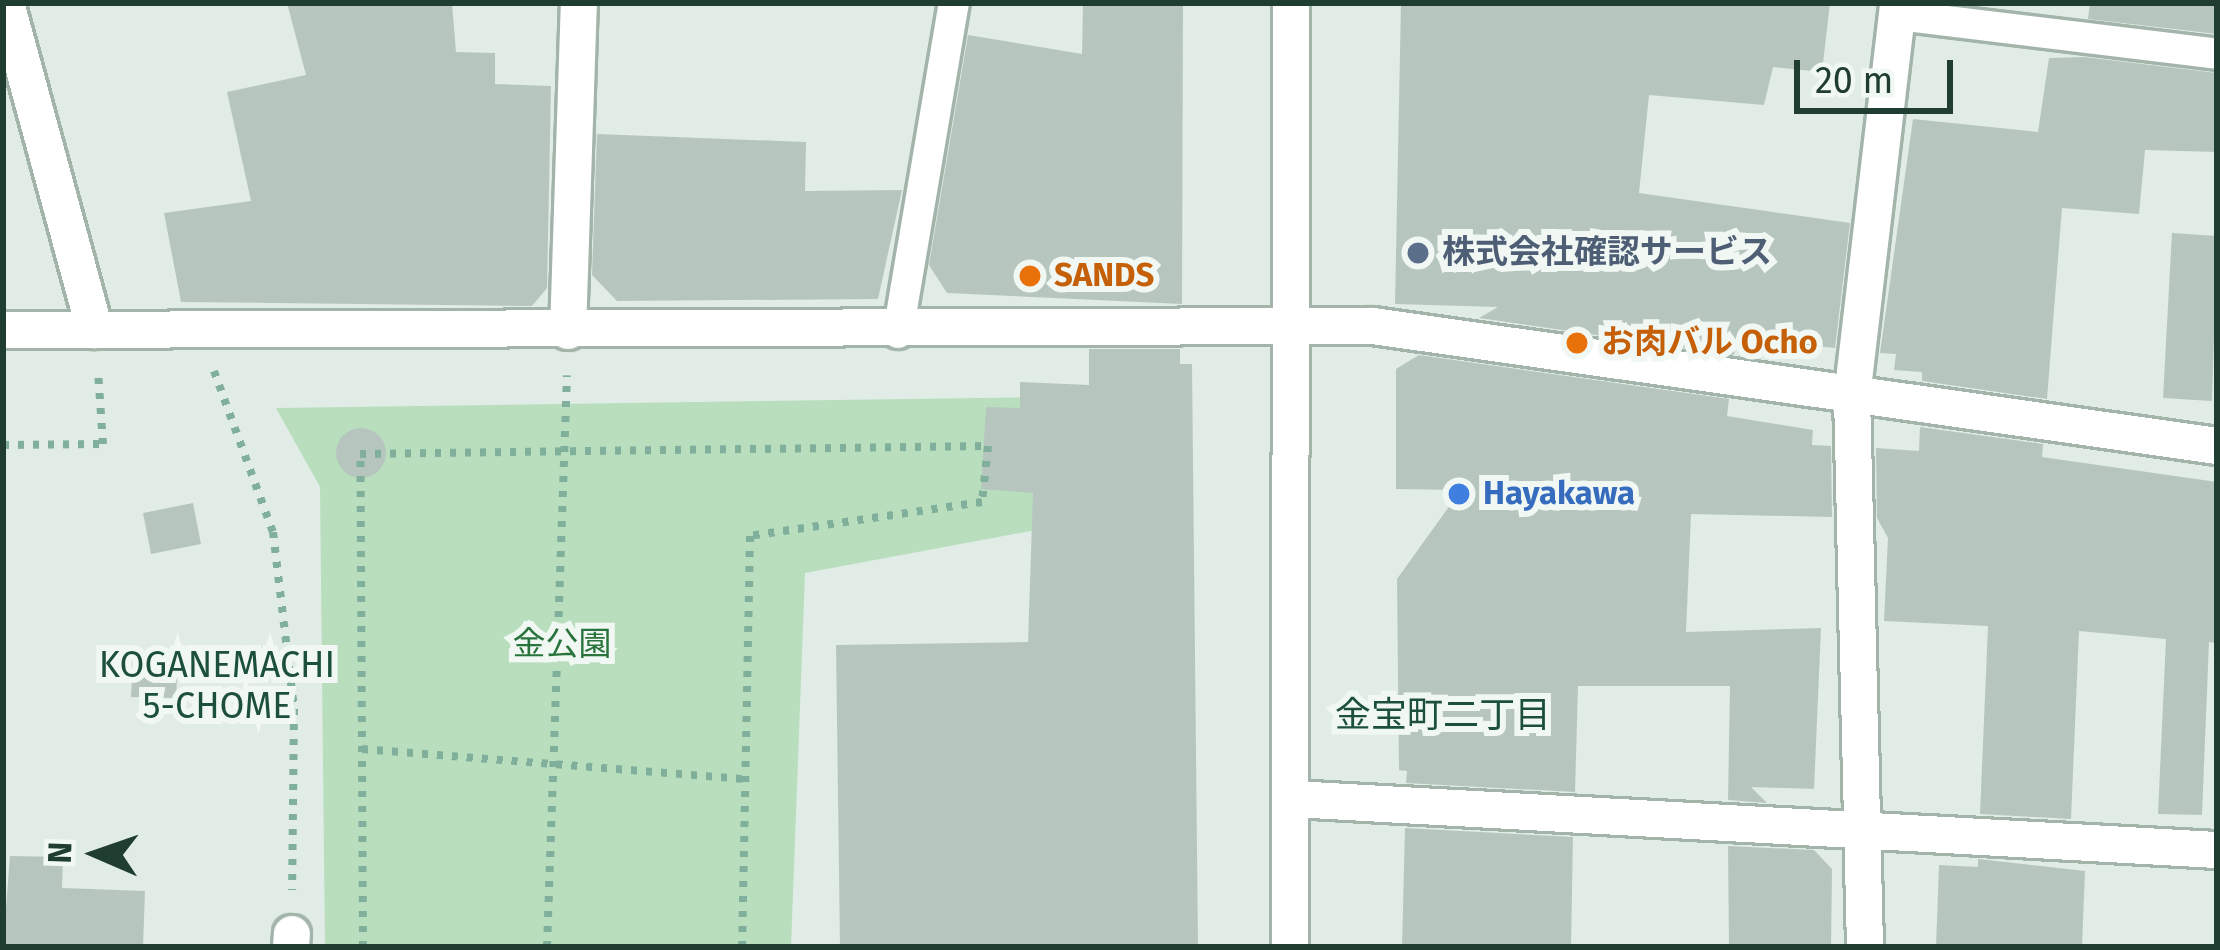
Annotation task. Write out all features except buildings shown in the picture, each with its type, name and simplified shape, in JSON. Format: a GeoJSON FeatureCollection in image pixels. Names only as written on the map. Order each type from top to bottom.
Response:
{"type":"FeatureCollection","features":[{"type":"Feature","properties":{"kind":"street"},"geometry":{"type":"LineString","coordinates":[[6,3],[95,330]]}},
{"type":"Feature","properties":{"kind":"street"},"geometry":{"type":"LineString","coordinates":[[568,331],[579,3]]}},
{"type":"Feature","properties":{"kind":"street"},"geometry":{"type":"LineString","coordinates":[[1290,947],[1291,3]]}},
{"type":"Feature","properties":{"kind":"street"},"geometry":{"type":"LineString","coordinates":[[1865,947],[1852,397],[1897,9]]}},
{"type":"Feature","properties":{"kind":"street"},"geometry":{"type":"LineString","coordinates":[[3,330],[898,333],[1373,326],[2217,446]]}},
{"type":"Feature","properties":{"kind":"street"},"geometry":{"type":"LineString","coordinates":[[1293,799],[1861,836],[2217,850]]}},
{"type":"Feature","properties":{"kind":"lane"},"geometry":{"type":"LineString","coordinates":[[898,333],[954,3]]}},
{"type":"Feature","properties":{"kind":"lane"},"geometry":{"type":"LineString","coordinates":[[1897,9],[2217,54]]}},
{"type":"Feature","properties":{"kind":"path"},"geometry":{"type":"LineString","coordinates":[[3,445],[103,443],[95,330]]}},
{"type":"Feature","properties":{"kind":"path"},"geometry":{"type":"LineString","coordinates":[[199,330],[273,532],[294,710],[291,940]]}},
{"type":"Feature","properties":{"kind":"path"},"geometry":{"type":"LineString","coordinates":[[547,947],[568,331]]}},
{"type":"Feature","properties":{"kind":"path"},"geometry":{"type":"LineString","coordinates":[[363,947],[360,454],[988,446],[982,502],[750,536],[742,947]]}},
{"type":"Feature","properties":{"kind":"path"},"geometry":{"type":"LineString","coordinates":[[362,748],[745,779]]}},
{"type":"Feature","properties":{"kind":"green space","name":"金公園"},"geometry":{"type":"Polygon","coordinates":[[[1045,397],[1036,530],[805,573],[791,947],[325,947],[320,487],[276,408],[1045,397]]]}},
{"type":"Feature","properties":{"kind":"place","name":"株式会社確認サービス"},"geometry":{"type":"Point","coordinates":[1418,253]}},
{"type":"Feature","properties":{"kind":"place","name":"SANDS"},"geometry":{"type":"Point","coordinates":[1030,276]}},
{"type":"Feature","properties":{"kind":"place","name":"お肉バル Ocho"},"geometry":{"type":"Point","coordinates":[1577,343]}},
{"type":"Feature","properties":{"kind":"place","name":"Hayakawa"},"geometry":{"type":"Point","coordinates":[1459,494]}},
{"type":"Feature","properties":{"kind":"district","name":"KOGANEMACHI 5-CHOME"},"geometry":{"type":"Point","coordinates":[217,686]}},
{"type":"Feature","properties":{"kind":"district","name":"金宝町二丁目"},"geometry":{"type":"Point","coordinates":[1443,716]}}]}
